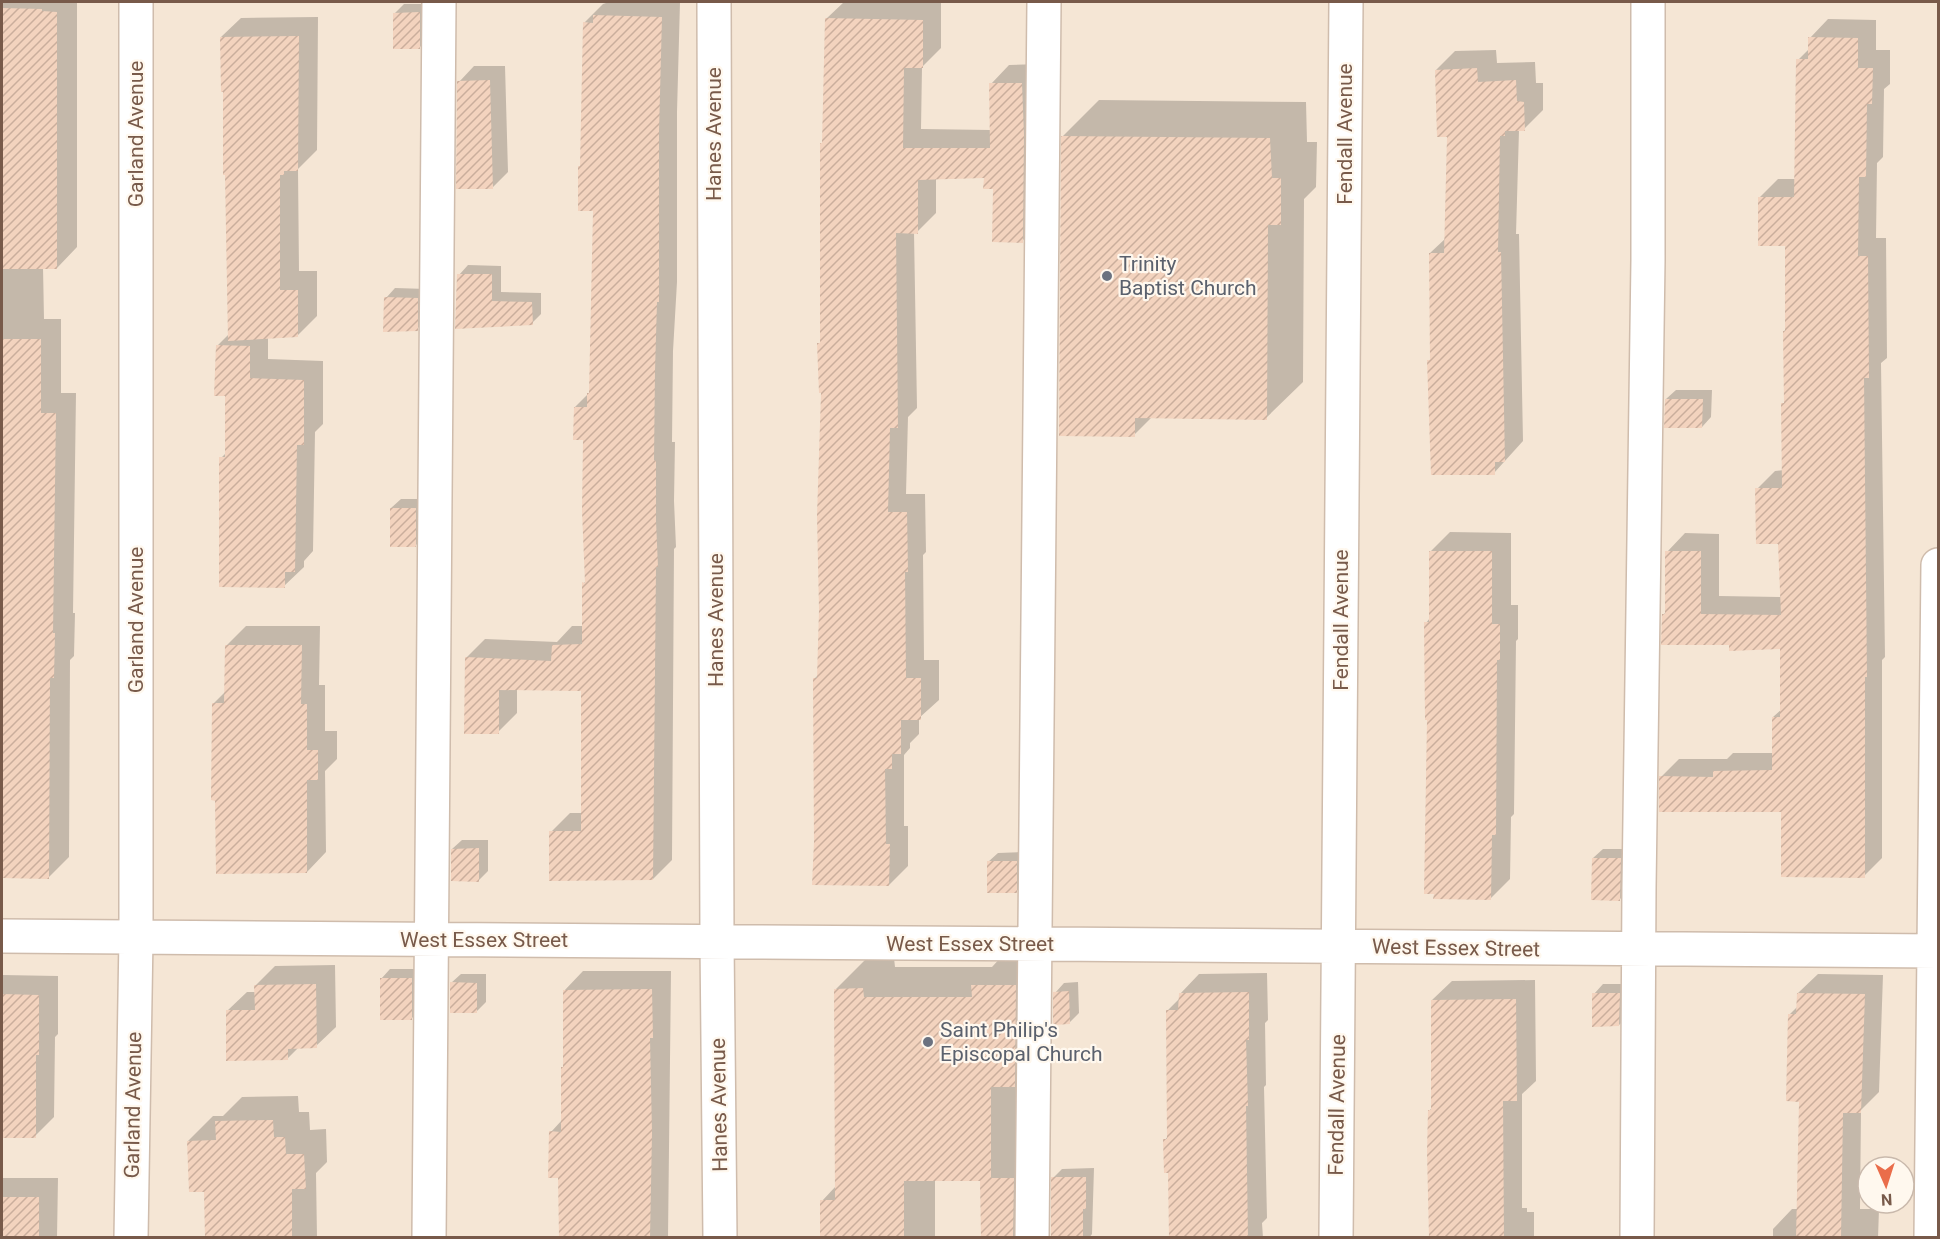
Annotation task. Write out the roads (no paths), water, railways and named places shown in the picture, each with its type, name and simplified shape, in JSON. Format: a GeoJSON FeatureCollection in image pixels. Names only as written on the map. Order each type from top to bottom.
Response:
{"type":"FeatureCollection","features":[{"type":"Feature","properties":{"kind":"street","name":"Garland Avenue"},"geometry":{"type":"LineString","coordinates":[[131,1238],[136,937],[136,2]]}},
{"type":"Feature","properties":{"kind":"street"},"geometry":{"type":"LineString","coordinates":[[429,1238],[439,2]]}},
{"type":"Feature","properties":{"kind":"street","name":"Hanes Avenue"},"geometry":{"type":"LineString","coordinates":[[714,2],[720,1238]]}},
{"type":"Feature","properties":{"kind":"street"},"geometry":{"type":"LineString","coordinates":[[1032,1238],[1044,2]]}},
{"type":"Feature","properties":{"kind":"street","name":"Fendall Avenue"},"geometry":{"type":"LineString","coordinates":[[1336,1238],[1346,2]]}},
{"type":"Feature","properties":{"kind":"street"},"geometry":{"type":"LineString","coordinates":[[1637,1238],[1639,888],[1648,260],[1648,2]]}},
{"type":"Feature","properties":{"kind":"street"},"geometry":{"type":"LineString","coordinates":[[1931,1238],[1937,951],[1938,565]]}},
{"type":"Feature","properties":{"kind":"street","name":"West Essex Street"},"geometry":{"type":"LineString","coordinates":[[2,936],[1937,951]]}},
{"type":"Feature","properties":{"kind":"place","name":"Trinity Baptist Church"},"geometry":{"type":"Point","coordinates":[1107,276]}},
{"type":"Feature","properties":{"kind":"place","name":"Saint Philip's Episcopal Church"},"geometry":{"type":"Point","coordinates":[928,1042]}}]}
